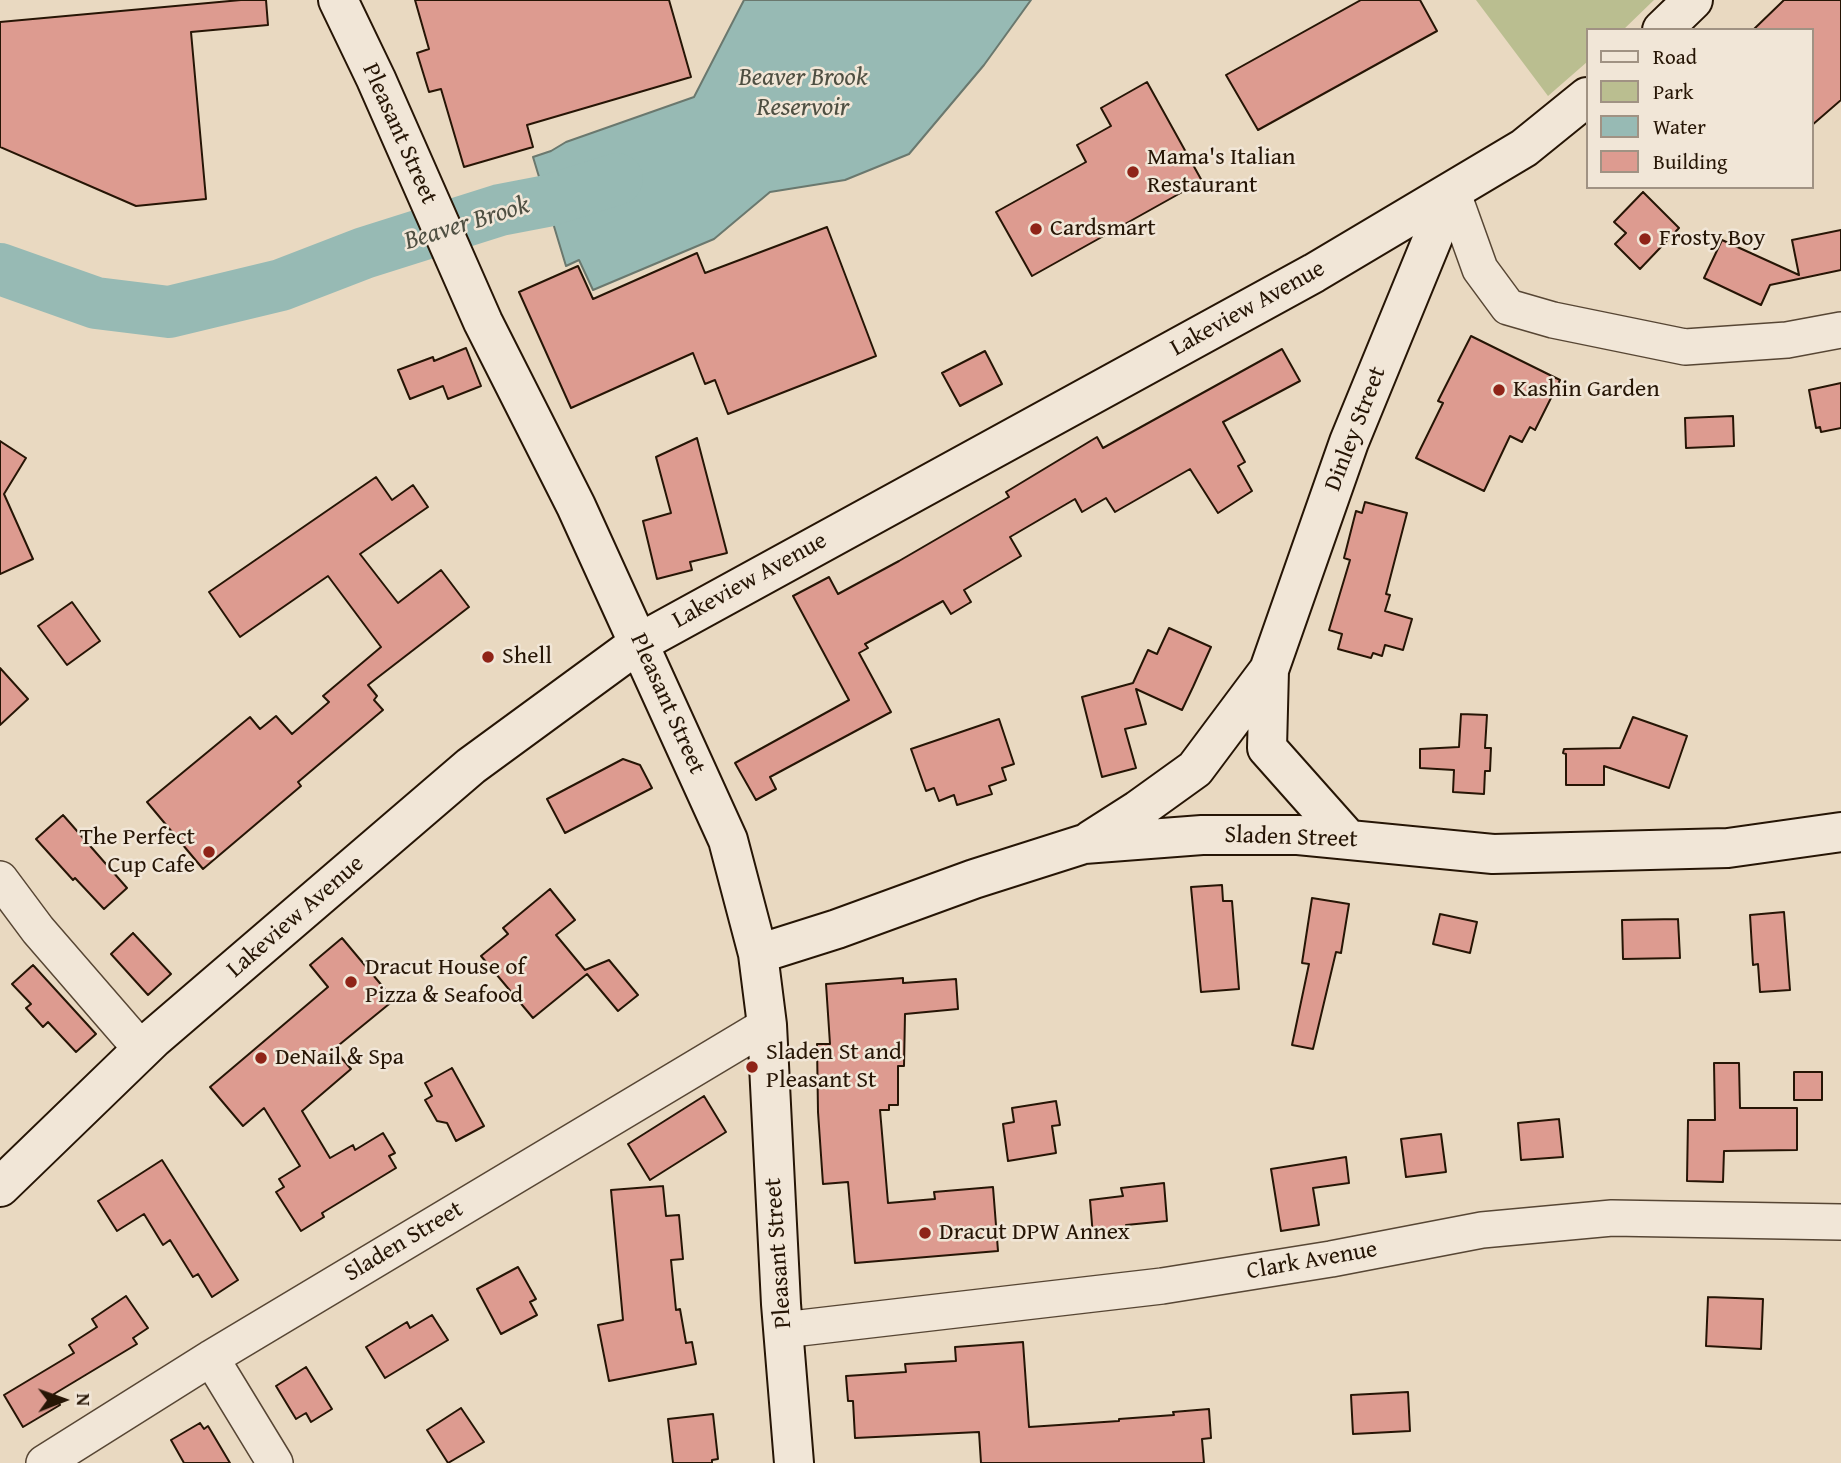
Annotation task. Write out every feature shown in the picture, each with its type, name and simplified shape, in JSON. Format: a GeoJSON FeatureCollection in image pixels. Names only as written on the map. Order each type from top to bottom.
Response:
{"type":"FeatureCollection","features":[{"type":"Feature","properties":{"kind":"main road","name":"Pleasant Street"},"geometry":{"type":"LineString","coordinates":[[338,0],[376,79],[483,322],[570,495],[728,840],[758,954],[767,1025],[783,1330],[794,1463]]}},
{"type":"Feature","properties":{"kind":"main road"},"geometry":{"type":"LineString","coordinates":[[1663,28],[1693,0]]}},
{"type":"Feature","properties":{"kind":"main road","name":"Lakeview Avenue"},"geometry":{"type":"LineString","coordinates":[[0,1187],[142,1050],[471,766],[639,643],[1297,282],[1524,148],[1586,98]]}},
{"type":"Feature","properties":{"kind":"main road","name":"Dinley Street"},"geometry":{"type":"LineString","coordinates":[[1084,844],[1195,769],[1269,670],[1349,442],[1452,191]]}},
{"type":"Feature","properties":{"kind":"main road","name":"Dinley Street"},"geometry":{"type":"LineString","coordinates":[[1269,670],[1267,748],[1347,838]]}},
{"type":"Feature","properties":{"kind":"main road","name":"Sladen Street"},"geometry":{"type":"LineString","coordinates":[[758,954],[1084,844],[1202,835],[1298,835],[1493,854],[1728,848],[1841,832]]}},
{"type":"Feature","properties":{"kind":"street"},"geometry":{"type":"LineString","coordinates":[[1452,191],[1480,269],[1508,307],[1553,320],[1685,347],[1787,341],[1841,330]]}},
{"type":"Feature","properties":{"kind":"street"},"geometry":{"type":"LineString","coordinates":[[0,879],[38,930],[142,1050]]}},
{"type":"Feature","properties":{"kind":"street","name":"Sladen Street"},"geometry":{"type":"LineString","coordinates":[[44,1463],[211,1358],[767,1025]]}},
{"type":"Feature","properties":{"kind":"street","name":"Clark Avenue"},"geometry":{"type":"LineString","coordinates":[[783,1330],[1162,1286],[1331,1259],[1482,1230],[1612,1218],[1841,1222]]}},
{"type":"Feature","properties":{"kind":"street"},"geometry":{"type":"LineString","coordinates":[[211,1358],[275,1463]]}},
{"type":"Feature","properties":{"kind":"green space"},"geometry":{"type":"Polygon","coordinates":[[[1476,0],[1654,0],[1625,28],[1586,28],[1586,63],[1548,96],[1476,0]]]}},
{"type":"Feature","properties":{"kind":"water","name":"Beaver Brook Reservoir"},"geometry":{"type":"Polygon","coordinates":[[[744,0],[1031,0],[984,65],[909,154],[845,180],[770,192],[714,239],[593,290],[579,260],[566,266],[533,157],[566,142],[694,97],[744,0]]]}},
{"type":"Feature","properties":{"kind":"building"},"geometry":{"type":"Polygon","coordinates":[[[266,0],[268,25],[191,32],[206,199],[136,206],[0,147],[0,22],[266,0]]]}},
{"type":"Feature","properties":{"kind":"building"},"geometry":{"type":"Polygon","coordinates":[[[415,0],[669,0],[691,77],[527,125],[533,147],[464,167],[441,89],[429,92],[417,53],[429,49],[415,0]]]}},
{"type":"Feature","properties":{"kind":"building"},"geometry":{"type":"Polygon","coordinates":[[[1361,0],[1420,0],[1437,31],[1258,130],[1226,75],[1361,0]]]}},
{"type":"Feature","properties":{"kind":"building"},"geometry":{"type":"Polygon","coordinates":[[[1784,0],[1841,0],[1841,100],[1813,124],[1813,28],[1755,28],[1784,0]]]}},
{"type":"Feature","properties":{"kind":"building","name":"Mama's Italian Restaurant"},"geometry":{"type":"Polygon","coordinates":[[[1147,82],[1202,181],[1032,276],[996,212],[1086,162],[1077,145],[1111,126],[1101,108],[1147,82]]]}},
{"type":"Feature","properties":{"kind":"building","name":"Frosty Boy"},"geometry":{"type":"Polygon","coordinates":[[[1643,192],[1679,228],[1640,269],[1615,244],[1626,233],[1614,222],[1643,192]]]}},
{"type":"Feature","properties":{"kind":"building"},"geometry":{"type":"Polygon","coordinates":[[[827,227],[876,356],[728,414],[715,380],[705,384],[693,353],[571,408],[519,292],[578,266],[593,299],[697,253],[705,273],[827,227]]]}},
{"type":"Feature","properties":{"kind":"building"},"geometry":{"type":"Polygon","coordinates":[[[1841,230],[1841,270],[1770,285],[1761,305],[1704,278],[1722,240],[1799,275],[1792,240],[1841,230]]]}},
{"type":"Feature","properties":{"kind":"building","name":"Kashin Garden"},"geometry":{"type":"Polygon","coordinates":[[[1471,336],[1560,380],[1535,430],[1530,427],[1522,442],[1510,436],[1484,491],[1416,458],[1443,403],[1438,401],[1471,336]]]}},
{"type":"Feature","properties":{"kind":"building"},"geometry":{"type":"Polygon","coordinates":[[[466,348],[481,386],[448,399],[443,386],[410,399],[398,370],[433,357],[434,361],[466,348]]]}},
{"type":"Feature","properties":{"kind":"building"},"geometry":{"type":"Polygon","coordinates":[[[1282,349],[1300,381],[1223,422],[1245,462],[1238,466],[1252,491],[1218,513],[1190,469],[1115,512],[1106,498],[1082,512],[1075,499],[1010,537],[1021,556],[964,590],[971,602],[951,614],[943,601],[865,644],[868,648],[859,653],[891,712],[770,777],[776,789],[756,800],[735,763],[849,700],[793,596],[829,577],[838,594],[1009,497],[1006,492],[1097,437],[1103,448],[1282,349]]]}},
{"type":"Feature","properties":{"kind":"building"},"geometry":{"type":"Polygon","coordinates":[[[985,351],[1002,384],[960,406],[942,373],[985,351]]]}},
{"type":"Feature","properties":{"kind":"building"},"geometry":{"type":"Polygon","coordinates":[[[1841,383],[1841,428],[1821,432],[1820,427],[1816,428],[1809,390],[1841,383]]]}},
{"type":"Feature","properties":{"kind":"building"},"geometry":{"type":"Polygon","coordinates":[[[1733,416],[1734,446],[1686,448],[1685,418],[1733,416]]]}},
{"type":"Feature","properties":{"kind":"building"},"geometry":{"type":"Polygon","coordinates":[[[697,438],[727,553],[690,562],[692,570],[657,579],[643,521],[671,513],[656,457],[697,438]]]}},
{"type":"Feature","properties":{"kind":"building"},"geometry":{"type":"Polygon","coordinates":[[[0,441],[26,458],[4,494],[33,559],[0,574],[0,441]]]}},
{"type":"Feature","properties":{"kind":"building"},"geometry":{"type":"Polygon","coordinates":[[[376,477],[392,500],[413,485],[428,507],[360,554],[398,603],[441,570],[469,607],[368,685],[377,696],[374,700],[383,710],[298,782],[301,786],[203,869],[147,802],[250,717],[260,729],[276,716],[292,734],[329,702],[323,696],[381,647],[328,576],[240,637],[209,592],[376,477]]]}},
{"type":"Feature","properties":{"kind":"building"},"geometry":{"type":"Polygon","coordinates":[[[1365,502],[1407,513],[1386,594],[1390,595],[1385,611],[1412,619],[1403,650],[1385,645],[1382,656],[1373,653],[1371,658],[1338,649],[1342,634],[1329,630],[1350,560],[1344,558],[1356,511],[1362,513],[1365,502]]]}},
{"type":"Feature","properties":{"kind":"building"},"geometry":{"type":"Polygon","coordinates":[[[72,602],[100,641],[67,665],[38,626],[72,602]]]}},
{"type":"Feature","properties":{"kind":"building"},"geometry":{"type":"Polygon","coordinates":[[[1169,628],[1211,647],[1182,710],[1136,689],[1146,724],[1125,729],[1136,768],[1102,777],[1082,697],[1133,683],[1148,650],[1157,654],[1169,628]]]}},
{"type":"Feature","properties":{"kind":"building"},"geometry":{"type":"Polygon","coordinates":[[[0,668],[28,699],[0,725],[0,668]]]}},
{"type":"Feature","properties":{"kind":"building"},"geometry":{"type":"Polygon","coordinates":[[[1461,714],[1487,715],[1485,748],[1491,748],[1490,771],[1485,771],[1484,794],[1453,792],[1454,770],[1420,768],[1420,749],[1459,747],[1461,714]]]}},
{"type":"Feature","properties":{"kind":"building"},"geometry":{"type":"Polygon","coordinates":[[[1633,717],[1687,736],[1669,788],[1604,766],[1604,785],[1566,785],[1564,749],[1620,748],[1633,717]]]}},
{"type":"Feature","properties":{"kind":"building"},"geometry":{"type":"Polygon","coordinates":[[[999,719],[1014,764],[1002,768],[1006,780],[989,786],[992,794],[957,805],[954,795],[939,801],[934,788],[926,791],[911,749],[999,719]]]}},
{"type":"Feature","properties":{"kind":"building"},"geometry":{"type":"Polygon","coordinates":[[[623,759],[640,765],[652,788],[565,833],[547,799],[623,759]]]}},
{"type":"Feature","properties":{"kind":"building"},"geometry":{"type":"Polygon","coordinates":[[[63,815],[127,888],[104,909],[36,839],[63,815]]]}},
{"type":"Feature","properties":{"kind":"building"},"geometry":{"type":"Polygon","coordinates":[[[1222,885],[1223,901],[1232,901],[1239,989],[1201,992],[1191,887],[1222,885]]]}},
{"type":"Feature","properties":{"kind":"building"},"geometry":{"type":"Polygon","coordinates":[[[550,889],[575,920],[556,935],[585,970],[609,960],[638,995],[618,1011],[587,974],[533,1018],[481,956],[508,934],[503,928],[550,889]]]}},
{"type":"Feature","properties":{"kind":"building"},"geometry":{"type":"Polygon","coordinates":[[[1312,898],[1349,904],[1341,953],[1336,952],[1313,1049],[1292,1045],[1309,964],[1302,963],[1312,898]]]}},
{"type":"Feature","properties":{"kind":"building"},"geometry":{"type":"Polygon","coordinates":[[[1784,912],[1790,990],[1760,992],[1758,964],[1753,965],[1750,915],[1784,912]]]}},
{"type":"Feature","properties":{"kind":"building"},"geometry":{"type":"Polygon","coordinates":[[[1440,914],[1477,922],[1470,953],[1433,944],[1440,914]]]}},
{"type":"Feature","properties":{"kind":"building"},"geometry":{"type":"Polygon","coordinates":[[[1678,919],[1680,958],[1623,959],[1622,920],[1678,919]]]}},
{"type":"Feature","properties":{"kind":"building"},"geometry":{"type":"Polygon","coordinates":[[[133,933],[171,974],[148,995],[111,954],[133,933]]]}},
{"type":"Feature","properties":{"kind":"building"},"geometry":{"type":"Polygon","coordinates":[[[342,938],[394,1000],[334,1049],[351,1069],[302,1111],[330,1158],[353,1145],[355,1150],[383,1133],[395,1153],[389,1156],[396,1168],[322,1213],[324,1217],[301,1231],[276,1192],[284,1187],[279,1179],[300,1166],[264,1108],[243,1126],[210,1087],[328,987],[310,965],[342,938]]]}},
{"type":"Feature","properties":{"kind":"building"},"geometry":{"type":"Polygon","coordinates":[[[33,965],[96,1034],[76,1052],[48,1022],[43,1027],[26,1008],[31,1004],[12,984],[33,965]]]}},
{"type":"Feature","properties":{"kind":"building"},"geometry":{"type":"Polygon","coordinates":[[[903,978],[903,983],[956,979],[958,1009],[905,1014],[904,1066],[898,1066],[898,1105],[889,1105],[889,1110],[880,1110],[888,1203],[935,1199],[934,1192],[993,1187],[998,1251],[855,1263],[848,1182],[823,1184],[817,1044],[830,1044],[826,984],[903,978]]]}},
{"type":"Feature","properties":{"kind":"building"},"geometry":{"type":"Polygon","coordinates":[[[1714,1063],[1739,1063],[1740,1108],[1797,1108],[1797,1150],[1724,1151],[1723,1182],[1687,1181],[1688,1120],[1715,1120],[1714,1063]]]}},
{"type":"Feature","properties":{"kind":"building"},"geometry":{"type":"Polygon","coordinates":[[[452,1068],[484,1126],[456,1141],[447,1123],[437,1121],[425,1100],[432,1096],[425,1083],[452,1068]]]}},
{"type":"Feature","properties":{"kind":"building"},"geometry":{"type":"Polygon","coordinates":[[[1794,1072],[1822,1072],[1822,1100],[1794,1100],[1794,1072]]]}},
{"type":"Feature","properties":{"kind":"building"},"geometry":{"type":"Polygon","coordinates":[[[704,1096],[726,1132],[650,1180],[628,1144],[704,1096]]]}},
{"type":"Feature","properties":{"kind":"building"},"geometry":{"type":"Polygon","coordinates":[[[1056,1101],[1060,1125],[1052,1126],[1056,1153],[1008,1161],[1003,1124],[1014,1122],[1012,1108],[1056,1101]]]}},
{"type":"Feature","properties":{"kind":"building"},"geometry":{"type":"Polygon","coordinates":[[[1559,1119],[1563,1157],[1521,1160],[1518,1123],[1559,1119]]]}},
{"type":"Feature","properties":{"kind":"building"},"geometry":{"type":"Polygon","coordinates":[[[1441,1134],[1446,1172],[1406,1177],[1401,1139],[1441,1134]]]}},
{"type":"Feature","properties":{"kind":"building"},"geometry":{"type":"Polygon","coordinates":[[[1346,1157],[1349,1183],[1313,1188],[1319,1225],[1281,1231],[1271,1169],[1346,1157]]]}},
{"type":"Feature","properties":{"kind":"building"},"geometry":{"type":"Polygon","coordinates":[[[162,1160],[238,1280],[212,1297],[198,1274],[193,1277],[170,1240],[163,1245],[144,1214],[117,1231],[98,1201],[162,1160]]]}},
{"type":"Feature","properties":{"kind":"building"},"geometry":{"type":"Polygon","coordinates":[[[1164,1183],[1167,1221],[1126,1225],[1126,1232],[1093,1236],[1090,1200],[1123,1196],[1121,1188],[1164,1183]]]}},
{"type":"Feature","properties":{"kind":"building"},"geometry":{"type":"Polygon","coordinates":[[[663,1186],[666,1216],[679,1215],[683,1259],[671,1260],[676,1310],[680,1309],[686,1343],[692,1342],[696,1364],[609,1381],[598,1325],[623,1320],[611,1190],[663,1186]]]}},
{"type":"Feature","properties":{"kind":"building"},"geometry":{"type":"Polygon","coordinates":[[[518,1267],[536,1299],[530,1302],[537,1315],[501,1334],[477,1289],[518,1267]]]}},
{"type":"Feature","properties":{"kind":"building"},"geometry":{"type":"Polygon","coordinates":[[[126,1296],[148,1328],[133,1338],[137,1344],[54,1394],[60,1405],[23,1427],[4,1395],[74,1353],[69,1345],[97,1327],[92,1319],[126,1296]]]}},
{"type":"Feature","properties":{"kind":"building"},"geometry":{"type":"Polygon","coordinates":[[[1708,1297],[1763,1299],[1761,1349],[1706,1346],[1708,1297]]]}},
{"type":"Feature","properties":{"kind":"building"},"geometry":{"type":"Polygon","coordinates":[[[432,1315],[448,1340],[385,1378],[366,1347],[407,1322],[410,1328],[432,1315]]]}},
{"type":"Feature","properties":{"kind":"building"},"geometry":{"type":"Polygon","coordinates":[[[1023,1342],[1029,1427],[1119,1421],[1209,1409],[1211,1438],[1202,1439],[1204,1463],[981,1463],[979,1432],[855,1438],[853,1401],[848,1401],[846,1376],[906,1372],[905,1364],[956,1361],[955,1347],[1023,1342]]]}},
{"type":"Feature","properties":{"kind":"building"},"geometry":{"type":"Polygon","coordinates":[[[306,1367],[332,1409],[311,1422],[306,1413],[296,1419],[276,1386],[306,1367]]]}},
{"type":"Feature","properties":{"kind":"building"},"geometry":{"type":"Polygon","coordinates":[[[1408,1392],[1410,1431],[1353,1434],[1351,1395],[1408,1392]]]}},
{"type":"Feature","properties":{"kind":"building"},"geometry":{"type":"Polygon","coordinates":[[[461,1408],[484,1442],[448,1463],[427,1430],[461,1408]]]}},
{"type":"Feature","properties":{"kind":"building"},"geometry":{"type":"Polygon","coordinates":[[[713,1414],[718,1459],[712,1460],[712,1463],[673,1463],[668,1419],[713,1414]]]}},
{"type":"Feature","properties":{"kind":"building"},"geometry":{"type":"Polygon","coordinates":[[[200,1423],[204,1429],[208,1426],[230,1463],[184,1463],[171,1440],[200,1423]]]}},
{"type":"Feature","properties":{"kind":"waterway","name":"Beaver Brook"},"geometry":{"type":"LineString","coordinates":[[0,269],[96,303],[169,312],[281,285],[364,253],[500,210],[547,201],[617,179]]}},
{"type":"Feature","properties":{"kind":"place","name":"Mama's Italian Restaurant"},"geometry":{"type":"Point","coordinates":[1133,172]}},
{"type":"Feature","properties":{"kind":"place","name":"Cardsmart"},"geometry":{"type":"Point","coordinates":[1036,229]}},
{"type":"Feature","properties":{"kind":"place","name":"Frosty Boy"},"geometry":{"type":"Point","coordinates":[1645,239]}},
{"type":"Feature","properties":{"kind":"place","name":"Kashin Garden"},"geometry":{"type":"Point","coordinates":[1499,390]}},
{"type":"Feature","properties":{"kind":"place","name":"Shell"},"geometry":{"type":"Point","coordinates":[488,657]}},
{"type":"Feature","properties":{"kind":"place","name":"The Perfect Cup Cafe"},"geometry":{"type":"Point","coordinates":[209,852]}},
{"type":"Feature","properties":{"kind":"place","name":"Dracut House of Pizza & Seafood"},"geometry":{"type":"Point","coordinates":[351,982]}},
{"type":"Feature","properties":{"kind":"place","name":"DeNail & Spa"},"geometry":{"type":"Point","coordinates":[261,1058]}},
{"type":"Feature","properties":{"kind":"place","name":"Sladen St and Pleasant St"},"geometry":{"type":"Point","coordinates":[752,1067]}},
{"type":"Feature","properties":{"kind":"place","name":"Dracut DPW Annex"},"geometry":{"type":"Point","coordinates":[925,1233]}}]}
